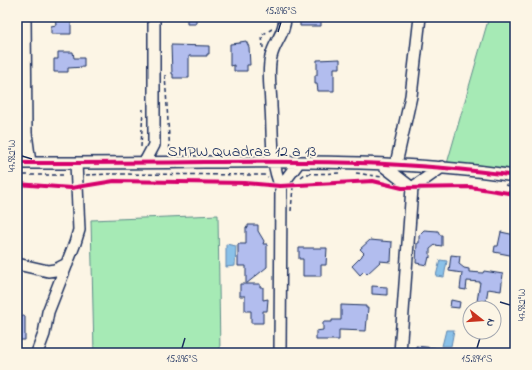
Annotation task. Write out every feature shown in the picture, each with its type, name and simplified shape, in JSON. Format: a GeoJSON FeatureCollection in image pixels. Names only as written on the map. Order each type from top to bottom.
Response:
{"type":"FeatureCollection","features":[{"type":"Feature","properties":{"kind":"street"},"geometry":{"type":"LineString","coordinates":[[25,17],[24,69],[26,133],[30,163]]}},
{"type":"Feature","properties":{"kind":"street"},"geometry":{"type":"LineString","coordinates":[[145,162],[154,145],[154,17]]}},
{"type":"Feature","properties":{"kind":"street"},"geometry":{"type":"LineString","coordinates":[[280,353],[281,186],[274,162],[269,68],[273,49],[284,31],[285,17]]}},
{"type":"Feature","properties":{"kind":"street"},"geometry":{"type":"LineString","coordinates":[[396,164],[411,96],[420,17]]}},
{"type":"Feature","properties":{"kind":"street"},"geometry":{"type":"LineString","coordinates":[[154,145],[168,163]]}},
{"type":"Feature","properties":{"kind":"street"},"geometry":{"type":"LineString","coordinates":[[281,186],[298,162]]}},
{"type":"Feature","properties":{"kind":"street","name":"SMPW Quadras 12 a 13"},"geometry":{"type":"LineString","coordinates":[[17,163],[298,162],[396,164],[442,167],[515,176]]}},
{"type":"Feature","properties":{"kind":"street"},"geometry":{"type":"LineString","coordinates":[[38,353],[44,334],[48,312],[76,243],[80,225],[76,163]]}},
{"type":"Feature","properties":{"kind":"street"},"geometry":{"type":"LineString","coordinates":[[381,164],[412,188]]}},
{"type":"Feature","properties":{"kind":"street"},"geometry":{"type":"LineString","coordinates":[[412,188],[442,167]]}},
{"type":"Feature","properties":{"kind":"street"},"geometry":{"type":"LineString","coordinates":[[400,353],[412,188]]}},
{"type":"Feature","properties":{"kind":"street"},"geometry":{"type":"LineString","coordinates":[[17,264],[48,271],[55,270],[67,264]]}},
{"type":"Feature","properties":{"kind":"path"},"geometry":{"type":"LineString","coordinates":[[164,71],[168,163]]}},
{"type":"Feature","properties":{"kind":"path"},"geometry":{"type":"LineString","coordinates":[[281,186],[297,185]]}},
{"type":"Feature","properties":{"kind":"green space"},"geometry":{"type":"Polygon","coordinates":[[[489,17],[515,17],[515,59],[510,75],[515,77],[515,180],[446,167],[489,17]]]}},
{"type":"Feature","properties":{"kind":"green space"},"geometry":{"type":"Polygon","coordinates":[[[218,215],[220,353],[94,353],[91,220],[218,215]]]}},
{"type":"Feature","properties":{"kind":"water"},"geometry":{"type":"Polygon","coordinates":[[[226,244],[236,246],[235,266],[226,267],[226,244]]]}},
{"type":"Feature","properties":{"kind":"water"},"geometry":{"type":"Polygon","coordinates":[[[440,260],[447,261],[444,277],[436,276],[440,260]]]}},
{"type":"Feature","properties":{"kind":"water"},"geometry":{"type":"Polygon","coordinates":[[[446,330],[454,330],[451,346],[442,346],[446,330]]]}},
{"type":"Feature","properties":{"kind":"building"},"geometry":{"type":"Polygon","coordinates":[[[55,17],[68,17],[68,20],[71,21],[71,34],[51,34],[51,26],[56,25],[55,17]]]}},
{"type":"Feature","properties":{"kind":"building"},"geometry":{"type":"Polygon","coordinates":[[[187,17],[196,17],[196,24],[187,24],[187,17]]]}},
{"type":"Feature","properties":{"kind":"building"},"geometry":{"type":"Polygon","coordinates":[[[321,17],[321,26],[300,26],[300,18],[321,17]]]}},
{"type":"Feature","properties":{"kind":"building"},"geometry":{"type":"Polygon","coordinates":[[[246,41],[249,47],[250,65],[247,65],[247,71],[234,71],[234,65],[230,66],[230,44],[246,41]]]}},
{"type":"Feature","properties":{"kind":"building"},"geometry":{"type":"Polygon","coordinates":[[[171,45],[209,46],[209,54],[207,54],[207,56],[189,56],[189,78],[173,78],[171,45]]]}},
{"type":"Feature","properties":{"kind":"building"},"geometry":{"type":"Polygon","coordinates":[[[58,52],[73,52],[74,58],[84,58],[84,67],[68,68],[68,72],[54,72],[54,59],[58,59],[58,52]]]}},
{"type":"Feature","properties":{"kind":"building"},"geometry":{"type":"Polygon","coordinates":[[[340,59],[340,68],[334,68],[334,91],[318,91],[317,84],[315,84],[315,75],[317,75],[317,60],[340,59]]]}},
{"type":"Feature","properties":{"kind":"building"},"geometry":{"type":"Polygon","coordinates":[[[248,225],[258,225],[258,231],[264,241],[263,244],[267,244],[267,267],[246,284],[246,266],[238,266],[238,244],[246,244],[246,227],[248,228],[248,225]]]}},
{"type":"Feature","properties":{"kind":"building"},"geometry":{"type":"Polygon","coordinates":[[[424,230],[438,231],[440,235],[442,235],[442,246],[435,245],[430,249],[430,258],[429,257],[427,265],[416,263],[417,243],[419,243],[419,235],[424,230]]]}},
{"type":"Feature","properties":{"kind":"building"},"geometry":{"type":"Polygon","coordinates":[[[501,232],[515,235],[515,256],[494,252],[495,246],[498,246],[501,232]]]}},
{"type":"Feature","properties":{"kind":"building"},"geometry":{"type":"Polygon","coordinates":[[[370,240],[392,242],[391,262],[379,261],[380,262],[367,274],[364,271],[360,275],[352,266],[364,253],[360,249],[370,240]]]}},
{"type":"Feature","properties":{"kind":"building"},"geometry":{"type":"Polygon","coordinates":[[[299,248],[327,248],[326,265],[321,265],[321,276],[303,276],[303,259],[299,259],[299,248]]]}},
{"type":"Feature","properties":{"kind":"building"},"geometry":{"type":"Polygon","coordinates":[[[451,255],[460,256],[459,264],[464,268],[469,269],[469,272],[483,273],[484,271],[503,274],[501,291],[488,289],[486,300],[477,300],[480,282],[467,281],[466,290],[460,289],[462,273],[449,271],[451,255]]]}},
{"type":"Feature","properties":{"kind":"building"},"geometry":{"type":"Polygon","coordinates":[[[240,284],[260,284],[260,287],[263,287],[263,300],[268,299],[267,311],[263,311],[263,323],[251,323],[251,311],[245,311],[245,296],[240,296],[240,284]]]}},
{"type":"Feature","properties":{"kind":"building"},"geometry":{"type":"Polygon","coordinates":[[[372,286],[387,287],[387,295],[372,294],[372,286]]]}},
{"type":"Feature","properties":{"kind":"building"},"geometry":{"type":"Polygon","coordinates":[[[451,300],[460,302],[459,308],[450,307],[451,300]]]}},
{"type":"Feature","properties":{"kind":"building"},"geometry":{"type":"Polygon","coordinates":[[[341,305],[366,306],[366,308],[368,308],[366,331],[339,330],[339,340],[316,340],[316,331],[323,330],[323,322],[341,320],[341,305]]]}},
{"type":"Feature","properties":{"kind":"building"},"geometry":{"type":"Polygon","coordinates":[[[17,316],[25,316],[25,340],[17,340],[17,316]]]}},
{"type":"Feature","properties":{"kind":"building"},"geometry":{"type":"Polygon","coordinates":[[[416,346],[435,348],[435,353],[415,353],[416,346]]]}},
{"type":"Feature","properties":{"kind":"cycle path"},"geometry":{"type":"LineString","coordinates":[[17,163],[360,163],[438,167],[515,176]]}},
{"type":"Feature","properties":{"kind":"cycle path"},"geometry":{"type":"LineString","coordinates":[[17,184],[71,188],[114,181],[245,183],[280,186],[373,181],[402,188],[470,187],[515,194]]}}]}
